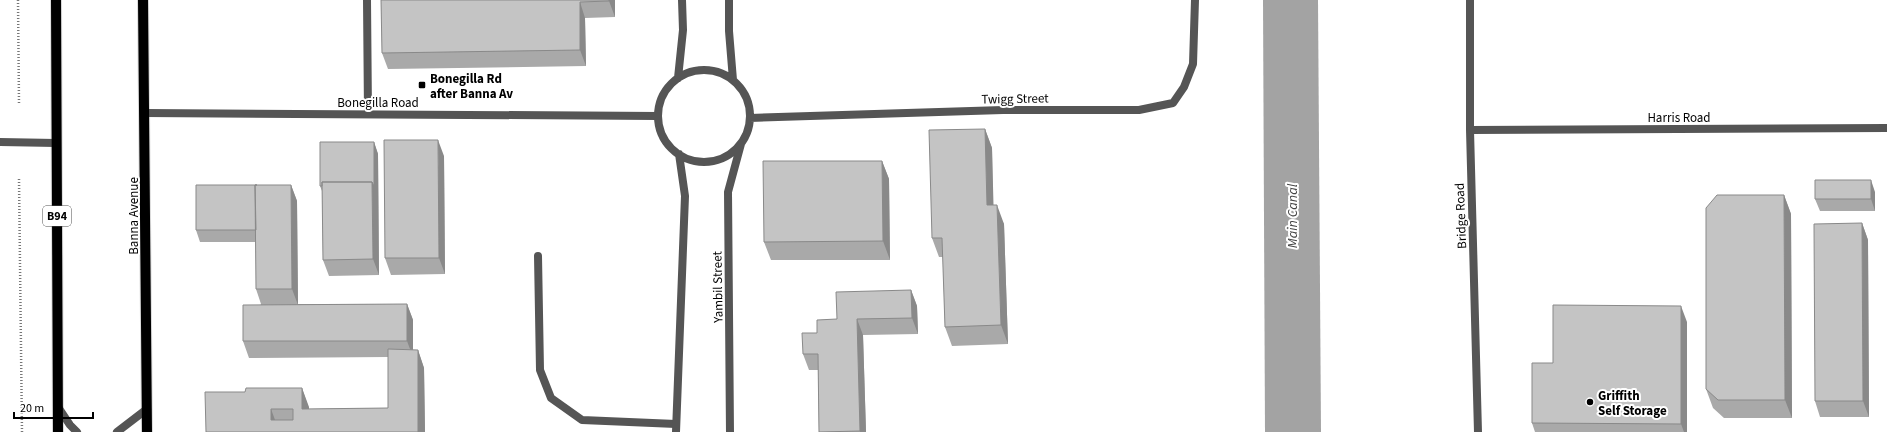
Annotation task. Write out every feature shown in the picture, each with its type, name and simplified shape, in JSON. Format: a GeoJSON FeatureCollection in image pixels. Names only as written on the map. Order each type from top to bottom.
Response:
{"type":"FeatureCollection","features":[{"type":"Feature","properties":{"kind":"main road","name":"B94"},"geometry":{"type":"LineString","coordinates":[[56,0],[58,432]]}},
{"type":"Feature","properties":{"kind":"main road","name":"Banna Avenue"},"geometry":{"type":"LineString","coordinates":[[144,0],[147,432]]}},
{"type":"Feature","properties":{"kind":"street"},"geometry":{"type":"LineString","coordinates":[[367,0],[368,114]]}},
{"type":"Feature","properties":{"kind":"street"},"geometry":{"type":"LineString","coordinates":[[678,78],[683,30],[682,0]]}},
{"type":"Feature","properties":{"kind":"street"},"geometry":{"type":"LineString","coordinates":[[729,0],[729,31],[733,80]]}},
{"type":"Feature","properties":{"kind":"street","name":"Twigg Street"},"geometry":{"type":"LineString","coordinates":[[750,118],[1003,110],[1139,110],[1173,103],[1184,87],[1192,64],[1195,0]]}},
{"type":"Feature","properties":{"kind":"street","name":"Bridge Road"},"geometry":{"type":"LineString","coordinates":[[1470,0],[1470,130],[1478,432]]}},
{"type":"Feature","properties":{"kind":"street"},"geometry":{"type":"LineString","coordinates":[[705,69],[720,72],[733,80],[743,91],[749,104],[750,118],[747,132],[741,144],[731,153],[719,159],[705,162],[692,160],[679,154],[668,144],[661,131],[658,116],[661,101],[667,88],[678,78],[691,71],[705,69]]}},
{"type":"Feature","properties":{"kind":"street","name":"Bonegilla Road"},"geometry":{"type":"LineString","coordinates":[[145,113],[658,116]]}},
{"type":"Feature","properties":{"kind":"street","name":"Harris Road"},"geometry":{"type":"LineString","coordinates":[[1470,130],[1887,128]]}},
{"type":"Feature","properties":{"kind":"street"},"geometry":{"type":"LineString","coordinates":[[0,142],[56,143]]}},
{"type":"Feature","properties":{"kind":"street","name":"Yambil Street"},"geometry":{"type":"LineString","coordinates":[[730,432],[728,192],[741,144]]}},
{"type":"Feature","properties":{"kind":"street"},"geometry":{"type":"LineString","coordinates":[[538,256],[540,370],[551,398],[582,420],[676,428],[685,196],[679,154]]}},
{"type":"Feature","properties":{"kind":"street"},"geometry":{"type":"LineString","coordinates":[[58,407],[70,425],[77,432]]}},
{"type":"Feature","properties":{"kind":"street"},"geometry":{"type":"LineString","coordinates":[[117,432],[147,409]]}},
{"type":"Feature","properties":{"kind":"path"},"geometry":{"type":"LineString","coordinates":[[18,0],[19,104]]}},
{"type":"Feature","properties":{"kind":"path"},"geometry":{"type":"LineString","coordinates":[[20,179],[22,432]]}},
{"type":"Feature","properties":{"kind":"water","name":"Main Canal"},"geometry":{"type":"Polygon","coordinates":[[[1263,0],[1318,0],[1321,432],[1265,432],[1263,0]]]}},
{"type":"Feature","properties":{"kind":"building"},"geometry":{"type":"Polygon","coordinates":[[[381,0],[609,1],[580,2],[580,50],[382,53],[381,0]]]}},
{"type":"Feature","properties":{"kind":"building"},"geometry":{"type":"Polygon","coordinates":[[[985,129],[987,205],[997,205],[1001,325],[945,327],[942,238],[932,238],[929,130],[985,129]]]}},
{"type":"Feature","properties":{"kind":"building"},"geometry":{"type":"Polygon","coordinates":[[[384,140],[438,140],[439,258],[385,258],[384,140]]]}},
{"type":"Feature","properties":{"kind":"building"},"geometry":{"type":"Polygon","coordinates":[[[320,142],[374,142],[374,186],[372,182],[322,182],[322,186],[320,186],[320,142]]]}},
{"type":"Feature","properties":{"kind":"building"},"geometry":{"type":"Polygon","coordinates":[[[763,161],[882,161],[883,241],[764,242],[763,161]]]}},
{"type":"Feature","properties":{"kind":"building"},"geometry":{"type":"Polygon","coordinates":[[[1815,180],[1871,180],[1871,199],[1815,199],[1815,180]]]}},
{"type":"Feature","properties":{"kind":"building"},"geometry":{"type":"Polygon","coordinates":[[[322,182],[372,182],[373,259],[323,260],[322,182]]]}},
{"type":"Feature","properties":{"kind":"building"},"geometry":{"type":"Polygon","coordinates":[[[196,185],[255,185],[256,230],[196,230],[196,185]]]}},
{"type":"Feature","properties":{"kind":"building"},"geometry":{"type":"Polygon","coordinates":[[[255,185],[291,185],[292,289],[256,289],[255,185]]]}},
{"type":"Feature","properties":{"kind":"building"},"geometry":{"type":"Polygon","coordinates":[[[1717,195],[1784,195],[1785,400],[1718,400],[1706,389],[1706,208],[1717,195]]]}},
{"type":"Feature","properties":{"kind":"building"},"geometry":{"type":"Polygon","coordinates":[[[1862,223],[1863,401],[1815,401],[1814,224],[1862,223]]]}},
{"type":"Feature","properties":{"kind":"building"},"geometry":{"type":"Polygon","coordinates":[[[911,290],[912,318],[857,319],[860,431],[819,432],[818,354],[803,354],[802,333],[817,333],[817,320],[837,319],[836,292],[911,290]]]}},
{"type":"Feature","properties":{"kind":"building"},"geometry":{"type":"Polygon","coordinates":[[[407,304],[407,341],[243,341],[243,305],[407,304]]]}},
{"type":"Feature","properties":{"kind":"building"},"geometry":{"type":"Polygon","coordinates":[[[1553,305],[1681,306],[1681,424],[1532,423],[1532,363],[1553,363],[1553,305]]]}},
{"type":"Feature","properties":{"kind":"building"},"geometry":{"type":"Polygon","coordinates":[[[388,349],[418,350],[418,432],[206,432],[205,392],[245,392],[246,388],[302,388],[302,409],[388,408],[388,349]],[[271,409],[271,420],[293,420],[293,409],[271,409]]]}},
{"type":"Feature","properties":{"kind":"place","name":"Bonegilla Rd after Banna Av"},"geometry":{"type":"Point","coordinates":[422,85]}},
{"type":"Feature","properties":{"kind":"place","name":"Griffith Self Storage"},"geometry":{"type":"Point","coordinates":[1590,402]}}]}
